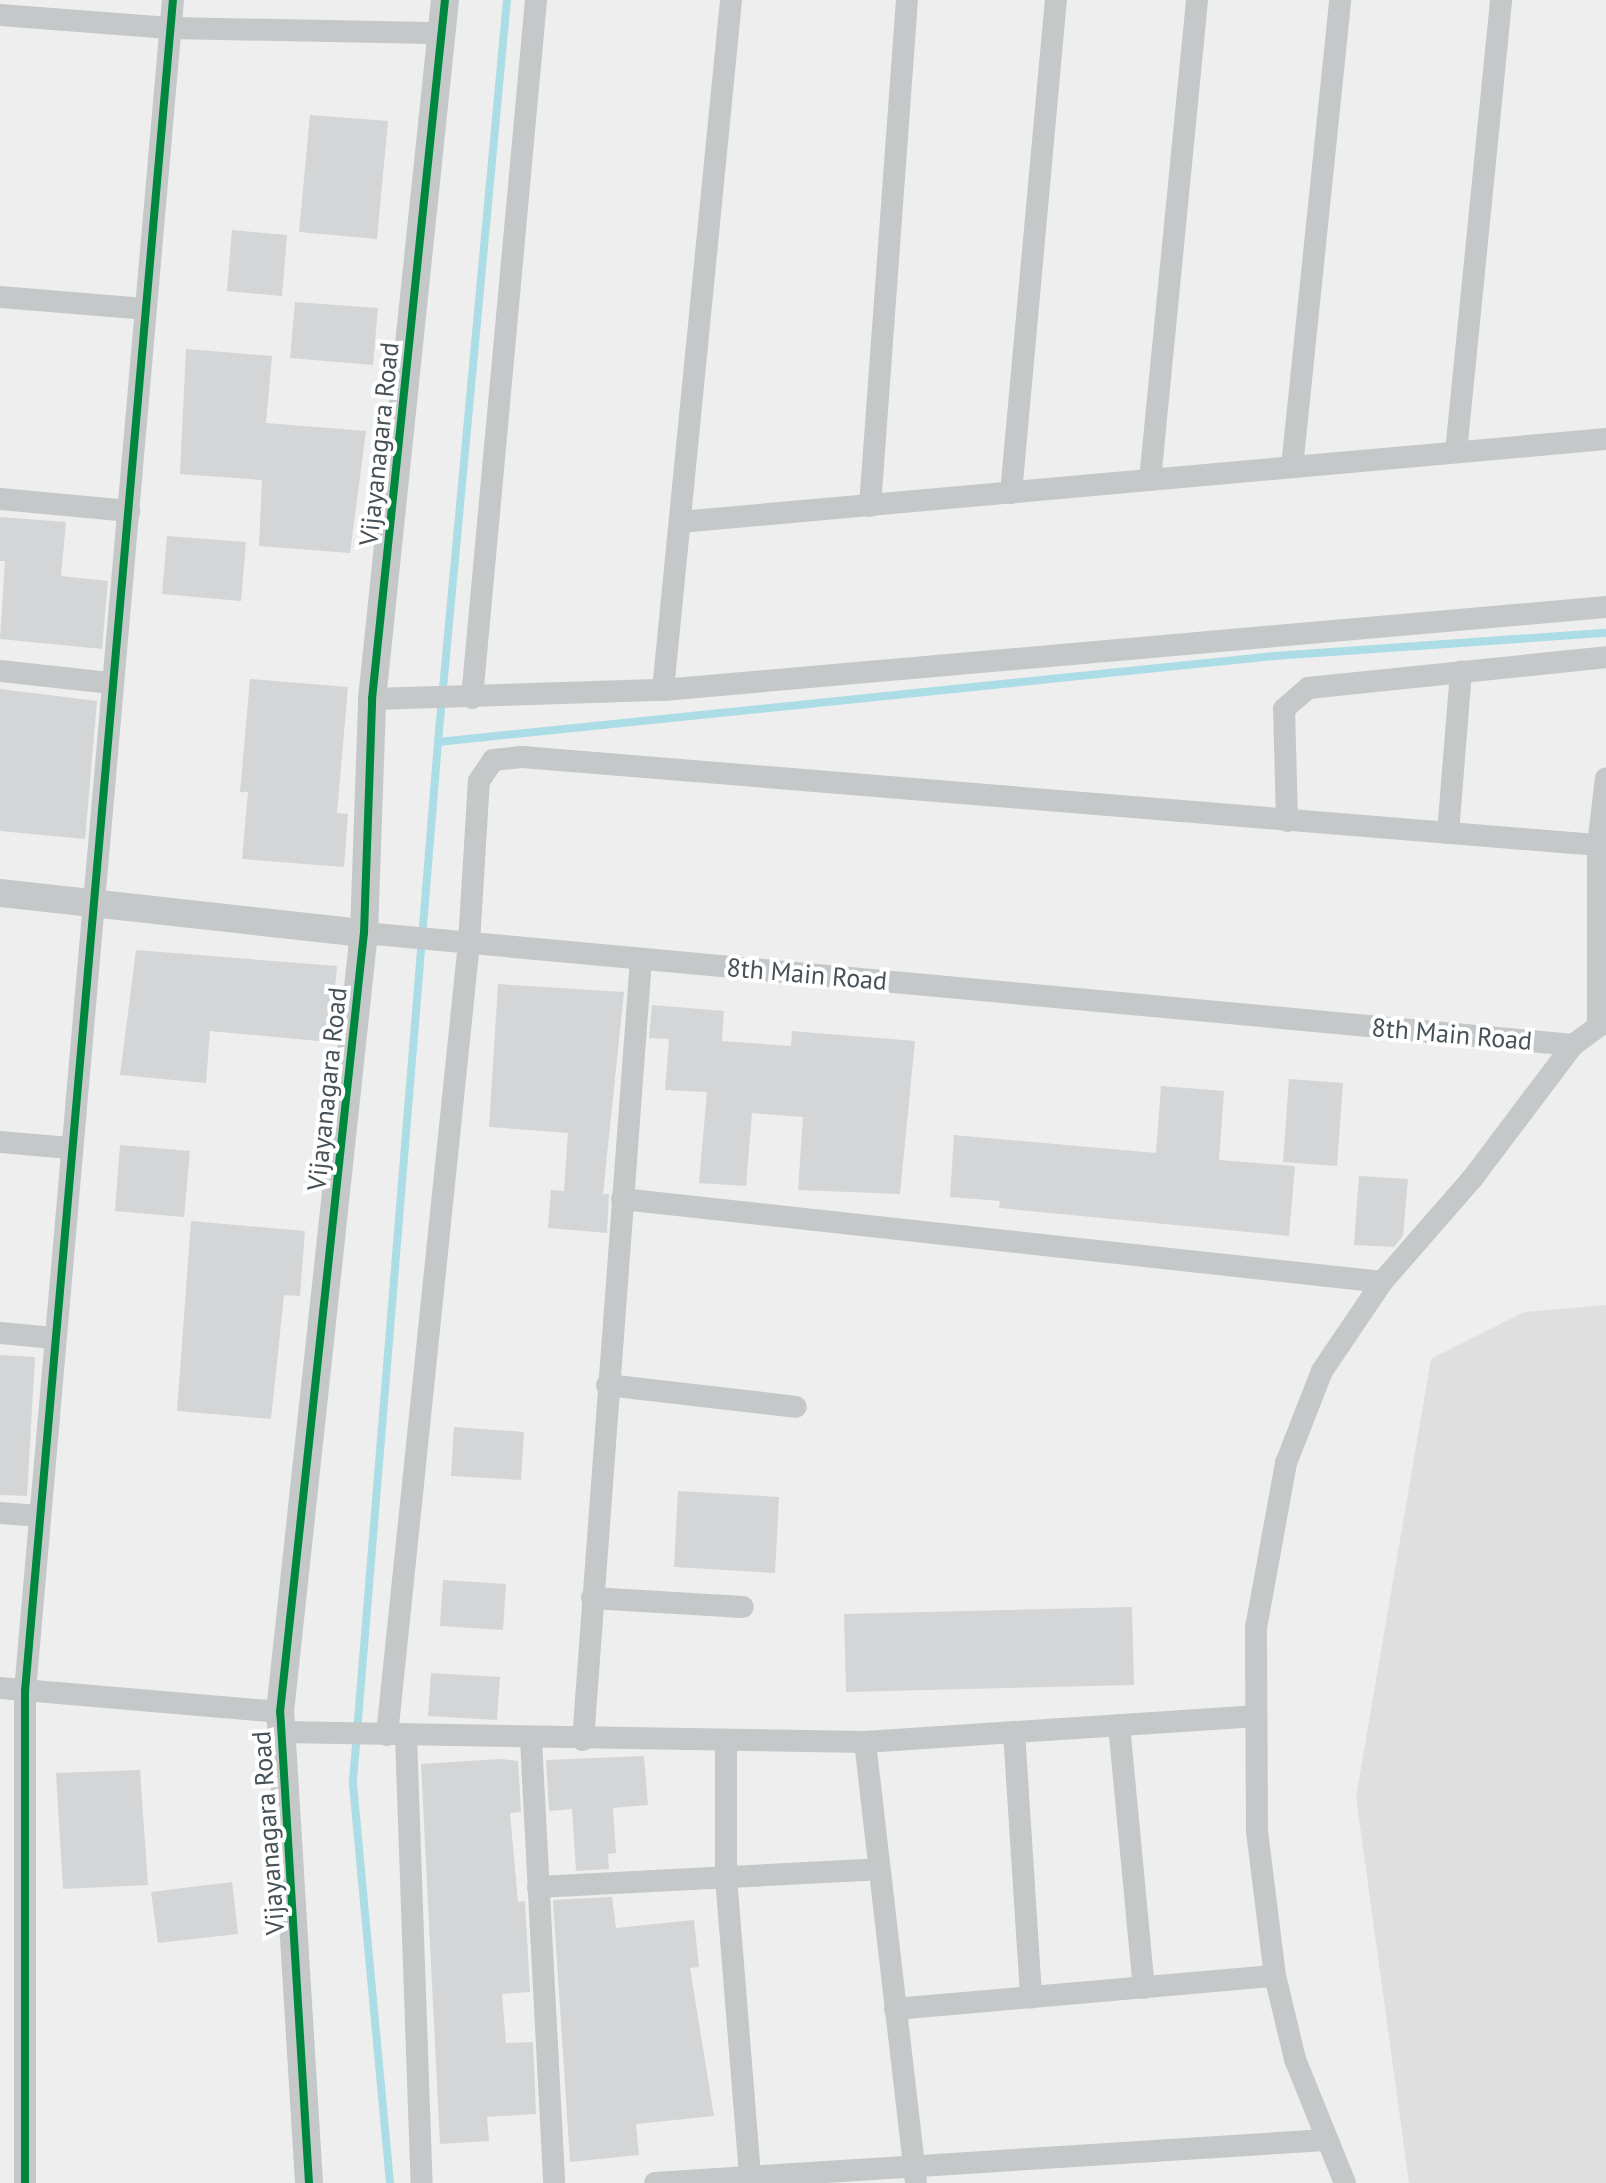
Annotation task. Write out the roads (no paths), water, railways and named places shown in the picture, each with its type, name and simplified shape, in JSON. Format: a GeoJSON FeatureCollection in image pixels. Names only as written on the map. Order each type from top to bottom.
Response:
{"type":"FeatureCollection","features":[{"type":"Feature","properties":{"kind":"street"},"geometry":{"type":"LineString","coordinates":[[25,2183],[25,1691],[91,903],[173,0]]}},
{"type":"Feature","properties":{"kind":"street","name":"Vijayanagara Road"},"geometry":{"type":"LineString","coordinates":[[309,2183],[281,1722],[364,933],[372,699],[445,0]]}},
{"type":"Feature","properties":{"kind":"street"},"geometry":{"type":"LineString","coordinates":[[472,698],[536,0]]}},
{"type":"Feature","properties":{"kind":"street"},"geometry":{"type":"LineString","coordinates":[[663,690],[731,0]]}},
{"type":"Feature","properties":{"kind":"street"},"geometry":{"type":"LineString","coordinates":[[870,506],[907,0]]}},
{"type":"Feature","properties":{"kind":"street"},"geometry":{"type":"LineString","coordinates":[[1011,493],[1056,0]]}},
{"type":"Feature","properties":{"kind":"street"},"geometry":{"type":"LineString","coordinates":[[1150,480],[1197,0]]}},
{"type":"Feature","properties":{"kind":"street"},"geometry":{"type":"LineString","coordinates":[[1292,467],[1340,0]]}},
{"type":"Feature","properties":{"kind":"street"},"geometry":{"type":"LineString","coordinates":[[1456,452],[1501,0]]}},
{"type":"Feature","properties":{"kind":"street"},"geometry":{"type":"LineString","coordinates":[[0,15],[170,28],[442,33]]}},
{"type":"Feature","properties":{"kind":"street"},"geometry":{"type":"LineString","coordinates":[[0,297],[145,309]]}},
{"type":"Feature","properties":{"kind":"street"},"geometry":{"type":"LineString","coordinates":[[680,522],[1606,439]]}},
{"type":"Feature","properties":{"kind":"street"},"geometry":{"type":"LineString","coordinates":[[0,499],[129,511]]}},
{"type":"Feature","properties":{"kind":"street"},"geometry":{"type":"LineString","coordinates":[[372,699],[663,690],[1606,607]]}},
{"type":"Feature","properties":{"kind":"street"},"geometry":{"type":"LineString","coordinates":[[1287,821],[1284,709],[1292,697],[1308,688],[1606,657]]}},
{"type":"Feature","properties":{"kind":"street"},"geometry":{"type":"LineString","coordinates":[[0,671],[111,683]]}},
{"type":"Feature","properties":{"kind":"street"},"geometry":{"type":"LineString","coordinates":[[1448,833],[1461,672]]}},
{"type":"Feature","properties":{"kind":"street"},"geometry":{"type":"LineString","coordinates":[[422,2183],[396,1736],[469,943],[479,781],[493,760],[522,757],[1598,845]]}},
{"type":"Feature","properties":{"kind":"street"},"geometry":{"type":"LineString","coordinates":[[1345,2183],[1295,2059],[1275,1976],[1257,1831],[1254,1716],[1256,1628],[1286,1463],[1322,1371],[1382,1282],[1472,1179],[1573,1045],[1602,1023],[1598,845],[1606,778]]}},
{"type":"Feature","properties":{"kind":"street","name":"8th Main Road"},"geometry":{"type":"LineString","coordinates":[[0,893],[364,933],[1573,1045]]}},
{"type":"Feature","properties":{"kind":"street"},"geometry":{"type":"LineString","coordinates":[[583,1740],[641,959]]}},
{"type":"Feature","properties":{"kind":"street"},"geometry":{"type":"LineString","coordinates":[[0,1142],[70,1148]]}},
{"type":"Feature","properties":{"kind":"street"},"geometry":{"type":"LineString","coordinates":[[622,1199],[1382,1282]]}},
{"type":"Feature","properties":{"kind":"street"},"geometry":{"type":"LineString","coordinates":[[0,1333],[54,1338]]}},
{"type":"Feature","properties":{"kind":"street"},"geometry":{"type":"LineString","coordinates":[[607,1385],[796,1407]]}},
{"type":"Feature","properties":{"kind":"street"},"geometry":{"type":"LineString","coordinates":[[0,1513],[40,1516]]}},
{"type":"Feature","properties":{"kind":"street"},"geometry":{"type":"LineString","coordinates":[[592,1598],[743,1607]]}},
{"type":"Feature","properties":{"kind":"street"},"geometry":{"type":"LineString","coordinates":[[0,1688],[396,1736],[531,1740],[865,1742],[1254,1716]]}},
{"type":"Feature","properties":{"kind":"street"},"geometry":{"type":"LineString","coordinates":[[1119,1725],[1144,1988]]}},
{"type":"Feature","properties":{"kind":"street"},"geometry":{"type":"LineString","coordinates":[[1014,1732],[1031,1997]]}},
{"type":"Feature","properties":{"kind":"street"},"geometry":{"type":"LineString","coordinates":[[531,1740],[554,2183]]}},
{"type":"Feature","properties":{"kind":"street"},"geometry":{"type":"LineString","coordinates":[[726,1741],[726,1877],[750,2176]]}},
{"type":"Feature","properties":{"kind":"street"},"geometry":{"type":"LineString","coordinates":[[865,1742],[916,2174]]}},
{"type":"Feature","properties":{"kind":"street"},"geometry":{"type":"LineString","coordinates":[[538,1887],[879,1869]]}},
{"type":"Feature","properties":{"kind":"street"},"geometry":{"type":"LineString","coordinates":[[895,2009],[1275,1976]]}},
{"type":"Feature","properties":{"kind":"street"},"geometry":{"type":"LineString","coordinates":[[655,2183],[750,2176],[916,2174],[1326,2140]]}},
{"type":"Feature","properties":{"kind":"waterway"},"geometry":{"type":"LineString","coordinates":[[438,742],[507,0]]}},
{"type":"Feature","properties":{"kind":"waterway"},"geometry":{"type":"LineString","coordinates":[[390,2183],[353,1781],[438,742],[1274,656],[1606,633]]}}]}
